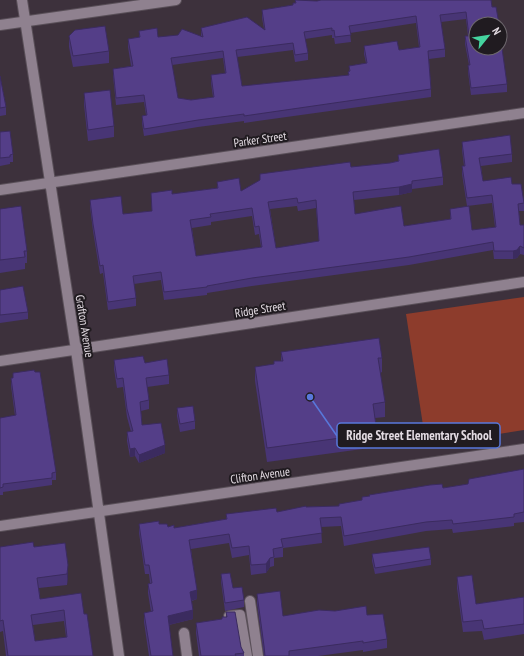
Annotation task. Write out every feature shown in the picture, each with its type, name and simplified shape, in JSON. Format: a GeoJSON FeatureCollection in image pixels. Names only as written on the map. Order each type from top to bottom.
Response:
{"type":"FeatureCollection","features":[{"type":"Feature","properties":{"kind":"street","name":"Grafton Avenue"},"geometry":{"type":"LineString","coordinates":[[22,0],[49,183],[76,350],[119,656]]}},
{"type":"Feature","properties":{"kind":"street"},"geometry":{"type":"LineString","coordinates":[[0,25],[176,0]]}},
{"type":"Feature","properties":{"kind":"street","name":"Parker Street"},"geometry":{"type":"LineString","coordinates":[[0,190],[524,113]]}},
{"type":"Feature","properties":{"kind":"street","name":"Ridge Street"},"geometry":{"type":"LineString","coordinates":[[0,360],[76,350],[524,282]]}},
{"type":"Feature","properties":{"kind":"street","name":"Clifton Avenue"},"geometry":{"type":"LineString","coordinates":[[0,526],[524,449]]}},
{"type":"Feature","properties":{"kind":"street"},"geometry":{"type":"LineString","coordinates":[[250,601],[258,656]]}},
{"type":"Feature","properties":{"kind":"street"},"geometry":{"type":"LineString","coordinates":[[229,616],[240,615],[247,656]]}},
{"type":"Feature","properties":{"kind":"street"},"geometry":{"type":"LineString","coordinates":[[184,633],[187,656]]}},
{"type":"Feature","properties":{"kind":"shaded area"},"geometry":{"type":"Polygon","coordinates":[[[524,297],[524,430],[426,445],[406,314],[524,297]]]}},
{"type":"Feature","properties":{"kind":"building"},"geometry":{"type":"Polygon","coordinates":[[[295,0],[491,0],[492,7],[496,7],[498,16],[468,16],[468,28],[466,12],[440,15],[445,49],[428,51],[431,89],[244,116],[244,114],[198,120],[144,129],[142,116],[147,115],[144,95],[116,98],[113,69],[133,66],[128,39],[140,37],[139,31],[157,28],[158,37],[178,35],[182,29],[203,37],[201,28],[247,17],[265,30],[262,10],[293,5],[293,3],[296,3],[295,0]],[[416,16],[349,26],[351,35],[335,37],[334,30],[332,31],[332,28],[304,32],[308,53],[295,55],[293,43],[236,50],[242,86],[349,75],[349,66],[367,63],[364,46],[397,41],[399,50],[420,47],[416,16]],[[223,51],[171,58],[178,98],[191,100],[214,97],[211,75],[226,73],[223,51]]]}},
{"type":"Feature","properties":{"kind":"building"},"geometry":{"type":"Polygon","coordinates":[[[105,26],[109,51],[73,56],[69,36],[75,30],[105,26]]]}},
{"type":"Feature","properties":{"kind":"building"},"geometry":{"type":"Polygon","coordinates":[[[465,36],[468,36],[468,53],[465,36]]]}},
{"type":"Feature","properties":{"kind":"building"},"geometry":{"type":"Polygon","coordinates":[[[468,56],[503,56],[507,84],[471,88],[468,65],[470,65],[468,56]]]}},
{"type":"Feature","properties":{"kind":"building"},"geometry":{"type":"Polygon","coordinates":[[[0,76],[6,107],[0,108],[0,76]]]}},
{"type":"Feature","properties":{"kind":"building"},"geometry":{"type":"Polygon","coordinates":[[[110,90],[114,126],[88,130],[84,93],[110,90]]]}},
{"type":"Feature","properties":{"kind":"building"},"geometry":{"type":"Polygon","coordinates":[[[10,131],[13,154],[10,155],[10,157],[0,158],[0,132],[10,131]]]}},
{"type":"Feature","properties":{"kind":"building"},"geometry":{"type":"Polygon","coordinates":[[[510,135],[512,154],[479,158],[483,181],[511,177],[512,184],[521,184],[524,203],[518,204],[520,225],[524,225],[524,248],[520,246],[517,250],[513,251],[494,251],[493,242],[409,257],[252,278],[207,287],[164,292],[161,272],[133,276],[136,298],[108,302],[103,265],[100,266],[90,200],[121,196],[123,214],[152,211],[151,193],[172,190],[172,194],[218,188],[217,182],[239,178],[241,191],[260,180],[260,174],[350,162],[351,167],[390,163],[399,161],[398,155],[439,149],[443,177],[412,181],[412,184],[399,187],[353,192],[355,214],[401,206],[404,226],[451,219],[450,209],[469,206],[472,230],[496,227],[492,195],[467,198],[462,166],[465,166],[462,142],[510,135]],[[297,198],[268,202],[276,248],[319,241],[316,200],[298,203],[297,198]],[[252,208],[210,214],[211,217],[190,220],[196,256],[262,247],[259,226],[255,227],[252,208]]]}},
{"type":"Feature","properties":{"kind":"building"},"geometry":{"type":"Polygon","coordinates":[[[21,206],[27,251],[24,251],[25,257],[0,260],[0,209],[21,206]]]}},
{"type":"Feature","properties":{"kind":"building"},"geometry":{"type":"Polygon","coordinates":[[[23,286],[28,312],[0,315],[0,290],[23,286]]]}},
{"type":"Feature","properties":{"kind":"building"},"geometry":{"type":"Polygon","coordinates":[[[379,338],[382,358],[378,358],[385,402],[373,404],[377,433],[267,448],[255,367],[274,364],[274,361],[283,361],[281,352],[379,338]]]}},
{"type":"Feature","properties":{"kind":"building"},"geometry":{"type":"Polygon","coordinates":[[[143,356],[145,363],[167,359],[169,375],[146,378],[149,400],[140,402],[142,425],[161,423],[165,445],[139,455],[135,448],[130,449],[127,432],[133,431],[127,409],[123,378],[117,379],[114,360],[143,356]]]}},
{"type":"Feature","properties":{"kind":"building"},"geometry":{"type":"Polygon","coordinates":[[[34,370],[35,372],[40,372],[56,472],[52,473],[52,478],[3,484],[3,487],[0,488],[0,418],[16,415],[11,378],[13,378],[13,373],[34,370]]]}},
{"type":"Feature","properties":{"kind":"building"},"geometry":{"type":"Polygon","coordinates":[[[193,406],[195,421],[180,424],[177,408],[193,406]]]}},
{"type":"Feature","properties":{"kind":"building"},"geometry":{"type":"Polygon","coordinates":[[[524,469],[524,512],[514,514],[514,517],[453,524],[452,520],[426,522],[344,536],[341,517],[320,518],[322,533],[281,539],[283,547],[273,549],[274,557],[270,558],[266,564],[251,565],[249,546],[232,548],[229,534],[189,540],[197,590],[190,592],[193,610],[168,616],[173,656],[151,656],[144,613],[153,611],[148,584],[152,583],[149,565],[145,565],[139,524],[159,521],[159,524],[167,524],[168,527],[174,525],[174,528],[227,519],[226,514],[276,508],[277,512],[306,506],[339,506],[339,504],[362,500],[362,497],[370,496],[369,495],[430,485],[442,484],[443,488],[468,484],[469,479],[524,469]]]}},
{"type":"Feature","properties":{"kind":"building"},"geometry":{"type":"Polygon","coordinates":[[[33,542],[34,547],[65,543],[68,565],[67,574],[37,578],[40,599],[81,593],[84,614],[87,614],[93,656],[8,656],[3,620],[0,621],[0,547],[33,542]],[[64,610],[31,615],[35,641],[67,637],[64,610]]]}},
{"type":"Feature","properties":{"kind":"building"},"geometry":{"type":"Polygon","coordinates":[[[429,547],[431,559],[375,568],[372,554],[429,547]]]}},
{"type":"Feature","properties":{"kind":"building"},"geometry":{"type":"Polygon","coordinates":[[[230,573],[233,588],[242,587],[244,600],[225,603],[221,574],[230,573]]]}},
{"type":"Feature","properties":{"kind":"building"},"geometry":{"type":"Polygon","coordinates":[[[472,575],[476,604],[524,597],[524,624],[484,629],[482,620],[463,622],[457,577],[472,575]]]}},
{"type":"Feature","properties":{"kind":"building"},"geometry":{"type":"Polygon","coordinates":[[[280,591],[283,616],[319,610],[335,611],[366,606],[367,615],[383,614],[387,639],[289,651],[289,656],[265,656],[257,594],[280,591]]]}},
{"type":"Feature","properties":{"kind":"building"},"geometry":{"type":"Polygon","coordinates":[[[226,612],[235,612],[241,647],[244,653],[235,654],[236,656],[201,656],[196,623],[222,619],[222,617],[227,617],[226,612]]]}},
{"type":"Feature","properties":{"kind":"place","name":"Ridge Street Elementary School"},"geometry":{"type":"Point","coordinates":[310,397]}}]}
